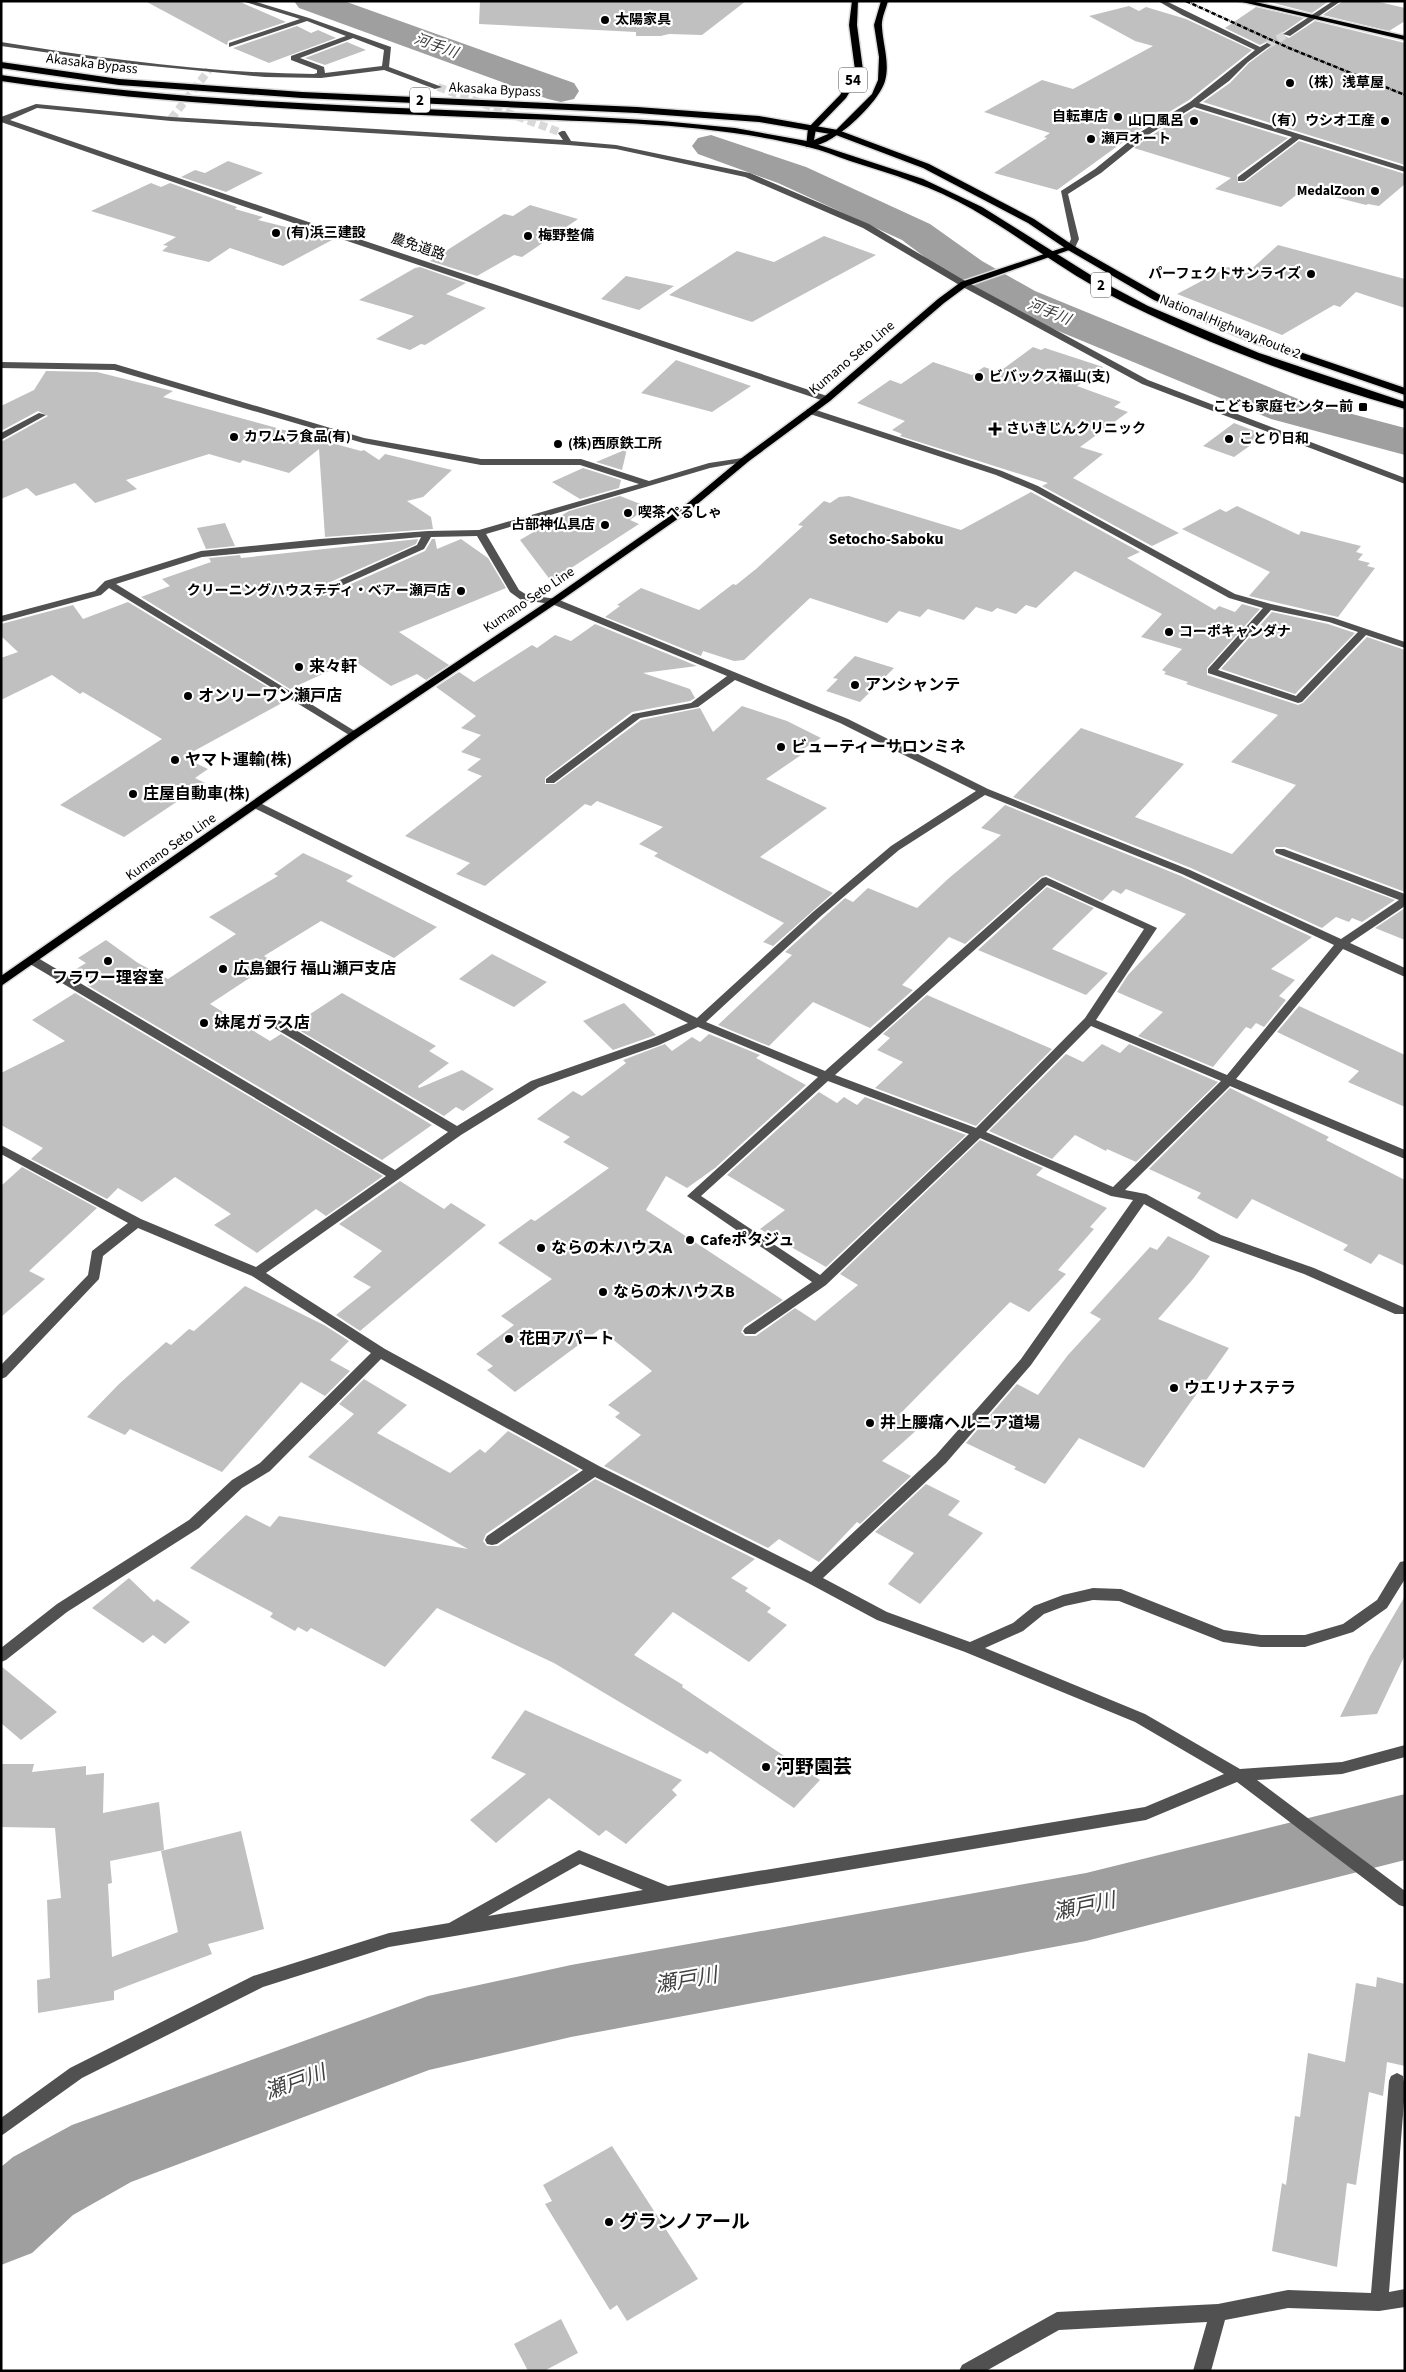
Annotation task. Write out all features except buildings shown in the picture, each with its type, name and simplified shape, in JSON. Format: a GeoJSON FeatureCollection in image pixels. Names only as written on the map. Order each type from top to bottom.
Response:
{"type":"FeatureCollection","features":[{"type":"Feature","properties":{"kind":"highway","name":"Akasaka Bypass"},"geometry":{"type":"LineString","coordinates":[[1,65],[148,85],[302,95],[638,110],[760,119],[838,133]]}},
{"type":"Feature","properties":{"kind":"highway","name":"Akasaka Bypass"},"geometry":{"type":"LineString","coordinates":[[1,78],[112,94],[207,102],[627,121],[742,132],[809,145]]}},
{"type":"Feature","properties":{"kind":"highway","name":"National Highway Route 2"},"geometry":{"type":"LineString","coordinates":[[838,133],[934,170],[1031,221],[1071,248],[1158,298],[1206,320],[1307,360],[1405,392]]}},
{"type":"Feature","properties":{"kind":"highway","name":"National Highway Route 2"},"geometry":{"type":"LineString","coordinates":[[809,145],[912,177],[977,208],[1048,255],[1113,292],[1241,349],[1405,406]]}},
{"type":"Feature","properties":{"kind":"main road","name":"54"},"geometry":{"type":"LineString","coordinates":[[812,128],[843,96],[859,70],[853,25],[855,1]]}},
{"type":"Feature","properties":{"kind":"main road","name":"54"},"geometry":{"type":"LineString","coordinates":[[809,145],[838,133],[875,95],[882,80],[883,57],[878,24],[885,1]]}},
{"type":"Feature","properties":{"kind":"main road"},"geometry":{"type":"LineString","coordinates":[[1242,1],[1405,38]]}},
{"type":"Feature","properties":{"kind":"main road"},"geometry":{"type":"LineString","coordinates":[[809,145],[812,128]]}},
{"type":"Feature","properties":{"kind":"main road","name":"Kumano Seto Line"},"geometry":{"type":"LineString","coordinates":[[1,982],[34,961],[354,735],[554,601],[686,509],[746,459],[827,399],[941,301],[964,284],[1071,248]]}},
{"type":"Feature","properties":{"kind":"street"},"geometry":{"type":"LineString","coordinates":[[245,1],[307,19],[388,50],[385,68]]}},
{"type":"Feature","properties":{"kind":"street"},"geometry":{"type":"LineString","coordinates":[[1071,248],[1075,239],[1064,193],[1098,171],[1145,133],[1193,104],[1263,47],[1184,15],[1161,1]]}},
{"type":"Feature","properties":{"kind":"street"},"geometry":{"type":"LineString","coordinates":[[1287,34],[1338,1]]}},
{"type":"Feature","properties":{"kind":"street"},"geometry":{"type":"LineString","coordinates":[[232,45],[307,19]]}},
{"type":"Feature","properties":{"kind":"street"},"geometry":{"type":"LineString","coordinates":[[321,76],[321,68],[294,58],[352,36]]}},
{"type":"Feature","properties":{"kind":"street"},"geometry":{"type":"LineString","coordinates":[[1,44],[58,54],[262,74],[321,76],[364,73],[385,68],[438,87]]}},
{"type":"Feature","properties":{"kind":"street"},"geometry":{"type":"LineString","coordinates":[[1193,104],[1405,170]]}},
{"type":"Feature","properties":{"kind":"street"},"geometry":{"type":"LineString","coordinates":[[3,119],[36,106],[171,120],[616,146],[747,175],[866,226],[964,284],[1145,382],[1405,481]]}},
{"type":"Feature","properties":{"kind":"street","name":"農免道路"},"geometry":{"type":"LineString","coordinates":[[3,119],[234,200],[827,399]]}},
{"type":"Feature","properties":{"kind":"street"},"geometry":{"type":"LineString","coordinates":[[562,132],[568,143]]}},
{"type":"Feature","properties":{"kind":"street"},"geometry":{"type":"LineString","coordinates":[[1241,179],[1299,136]]}},
{"type":"Feature","properties":{"kind":"street"},"geometry":{"type":"LineString","coordinates":[[1,365],[115,367],[363,440],[481,462],[581,462],[650,484]]}},
{"type":"Feature","properties":{"kind":"street"},"geometry":{"type":"LineString","coordinates":[[810,410],[998,473],[1035,488],[1232,596],[1269,607],[1331,620],[1405,645]]}},
{"type":"Feature","properties":{"kind":"street"},"geometry":{"type":"LineString","coordinates":[[1,438],[42,415]]}},
{"type":"Feature","properties":{"kind":"street"},"geometry":{"type":"LineString","coordinates":[[1,619],[98,593],[108,583],[201,554],[320,542],[428,534],[480,533],[709,466],[746,459]]}},
{"type":"Feature","properties":{"kind":"street"},"geometry":{"type":"LineString","coordinates":[[480,533],[515,592],[524,598],[554,601],[844,720],[984,791],[1186,872],[1405,973]]}},
{"type":"Feature","properties":{"kind":"street"},"geometry":{"type":"LineString","coordinates":[[323,591],[421,548],[428,534]]}},
{"type":"Feature","properties":{"kind":"street"},"geometry":{"type":"LineString","coordinates":[[108,583],[354,735]]}},
{"type":"Feature","properties":{"kind":"street"},"geometry":{"type":"LineString","coordinates":[[1269,607],[1212,671],[1298,700],[1365,631]]}},
{"type":"Feature","properties":{"kind":"street"},"geometry":{"type":"LineString","coordinates":[[550,781],[637,716],[694,705],[734,676]]}},
{"type":"Feature","properties":{"kind":"street"},"geometry":{"type":"LineString","coordinates":[[257,1273],[457,1132],[535,1084],[655,1042],[698,1023],[817,914],[895,848],[984,791]]}},
{"type":"Feature","properties":{"kind":"street"},"geometry":{"type":"LineString","coordinates":[[256,804],[698,1023],[828,1077],[978,1133],[1115,1193],[1142,1197],[1216,1238],[1309,1271],[1400,1311]]}},
{"type":"Feature","properties":{"kind":"street"},"geometry":{"type":"LineString","coordinates":[[1280,851],[1405,900]]}},
{"type":"Feature","properties":{"kind":"street"},"geometry":{"type":"LineString","coordinates":[[750,1331],[821,1282],[978,1133],[1089,1020],[1151,928],[1046,880],[693,1196],[821,1282]]}},
{"type":"Feature","properties":{"kind":"street"},"geometry":{"type":"LineString","coordinates":[[1115,1193],[1229,1080],[1341,944],[1405,900]]}},
{"type":"Feature","properties":{"kind":"street"},"geometry":{"type":"LineString","coordinates":[[34,961],[396,1176]]}},
{"type":"Feature","properties":{"kind":"street"},"geometry":{"type":"LineString","coordinates":[[1089,1020],[1405,1155]]}},
{"type":"Feature","properties":{"kind":"street"},"geometry":{"type":"LineString","coordinates":[[275,1023],[457,1132]]}},
{"type":"Feature","properties":{"kind":"street"},"geometry":{"type":"LineString","coordinates":[[1,1150],[137,1222],[257,1273],[380,1352],[594,1470],[882,1616],[970,1648],[1140,1718],[1238,1775],[1405,1900]]}},
{"type":"Feature","properties":{"kind":"street"},"geometry":{"type":"LineString","coordinates":[[813,1580],[941,1459],[1026,1362],[1142,1197]]}},
{"type":"Feature","properties":{"kind":"street"},"geometry":{"type":"LineString","coordinates":[[1,1374],[94,1276],[97,1254],[137,1222]]}},
{"type":"Feature","properties":{"kind":"street"},"geometry":{"type":"LineString","coordinates":[[1,1656],[62,1608],[194,1524],[237,1484],[265,1467],[380,1352]]}},
{"type":"Feature","properties":{"kind":"street"},"geometry":{"type":"LineString","coordinates":[[492,1540],[594,1470]]}},
{"type":"Feature","properties":{"kind":"street"},"geometry":{"type":"LineString","coordinates":[[970,1648],[1018,1627],[1040,1610],[1063,1601],[1093,1594],[1121,1595],[1223,1636],[1261,1642],[1305,1641],[1348,1628],[1382,1604],[1405,1566]]}},
{"type":"Feature","properties":{"kind":"street"},"geometry":{"type":"LineString","coordinates":[[1,2128],[76,2073],[260,1981],[389,1940],[446,1932],[1146,1813],[1238,1775],[1342,1768],[1405,1751]]}},
{"type":"Feature","properties":{"kind":"street"},"geometry":{"type":"LineString","coordinates":[[446,1932],[579,1857],[667,1893]]}},
{"type":"Feature","properties":{"kind":"street"},"geometry":{"type":"LineString","coordinates":[[1380,2302],[1396,2081]]}},
{"type":"Feature","properties":{"kind":"street"},"geometry":{"type":"LineString","coordinates":[[968,2371],[1057,2321],[1218,2313],[1288,2299],[1380,2302],[1405,2298]]}},
{"type":"Feature","properties":{"kind":"street"},"geometry":{"type":"LineString","coordinates":[[1202,2371],[1218,2313]]}},
{"type":"Feature","properties":{"kind":"waterway","name":"河手川"},"geometry":{"type":"LineString","coordinates":[[311,1],[561,91]]}},
{"type":"Feature","properties":{"kind":"waterway","name":"河手川"},"geometry":{"type":"LineString","coordinates":[[711,146],[792,175],[916,232],[968,270],[1020,300],[1287,410],[1405,442]]}},
{"type":"Feature","properties":{"kind":"waterway","name":"瀬戸川"},"geometry":{"type":"LineString","coordinates":[[1,2224],[43,2186],[102,2153],[428,2033],[571,2001],[1086,1907],[1405,1827]]}},
{"type":"Feature","properties":{"kind":"tunnel"},"geometry":{"type":"LineString","coordinates":[[1267,45],[1287,34]]}},
{"type":"Feature","properties":{"kind":"tunnel"},"geometry":{"type":"LineString","coordinates":[[171,119],[209,70]]}},
{"type":"Feature","properties":{"kind":"tunnel"},"geometry":{"type":"LineString","coordinates":[[438,87],[562,133]]}},
{"type":"Feature","properties":{"kind":"railway"},"geometry":{"type":"LineString","coordinates":[[1186,1],[1289,48],[1405,95]]}},
{"type":"Feature","properties":{"kind":"place","name":"太陽家具"},"geometry":{"type":"Point","coordinates":[605,20]}},
{"type":"Feature","properties":{"kind":"place","name":"（株）浅草屋"},"geometry":{"type":"Point","coordinates":[1290,83]}},
{"type":"Feature","properties":{"kind":"place","name":"自転車店"},"geometry":{"type":"Point","coordinates":[1118,117]}},
{"type":"Feature","properties":{"kind":"place","name":"山口風呂"},"geometry":{"type":"Point","coordinates":[1194,121]}},
{"type":"Feature","properties":{"kind":"place","name":"（有）ウシオ工産"},"geometry":{"type":"Point","coordinates":[1385,121]}},
{"type":"Feature","properties":{"kind":"place","name":"瀬戸オート"},"geometry":{"type":"Point","coordinates":[1091,139]}},
{"type":"Feature","properties":{"kind":"place","name":"MedalZoon"},"geometry":{"type":"Point","coordinates":[1375,191]}},
{"type":"Feature","properties":{"kind":"place","name":"(有)浜三建設"},"geometry":{"type":"Point","coordinates":[276,233]}},
{"type":"Feature","properties":{"kind":"place","name":"梅野整備"},"geometry":{"type":"Point","coordinates":[528,236]}},
{"type":"Feature","properties":{"kind":"place","name":"パーフェクトサンライズ"},"geometry":{"type":"Point","coordinates":[1311,274]}},
{"type":"Feature","properties":{"kind":"place","name":"ビバックス福山(支)"},"geometry":{"type":"Point","coordinates":[979,377]}},
{"type":"Feature","properties":{"kind":"place","name":"こども家庭センター前"},"geometry":{"type":"Point","coordinates":[1363,407]}},
{"type":"Feature","properties":{"kind":"place","name":"さいきじんクリニック"},"geometry":{"type":"Point","coordinates":[995,429]}},
{"type":"Feature","properties":{"kind":"place","name":"カワムラ食品(有)"},"geometry":{"type":"Point","coordinates":[234,437]}},
{"type":"Feature","properties":{"kind":"place","name":"ことり日和"},"geometry":{"type":"Point","coordinates":[1229,439]}},
{"type":"Feature","properties":{"kind":"place","name":"(株)西原鉄工所"},"geometry":{"type":"Point","coordinates":[558,444]}},
{"type":"Feature","properties":{"kind":"place","name":"喫茶ぺるしゃ"},"geometry":{"type":"Point","coordinates":[628,513]}},
{"type":"Feature","properties":{"kind":"place","name":"占部神仏具店"},"geometry":{"type":"Point","coordinates":[605,525]}},
{"type":"Feature","properties":{"kind":"place","name":"クリーニングハウステディ・ベアー瀬戸店"},"geometry":{"type":"Point","coordinates":[461,591]}},
{"type":"Feature","properties":{"kind":"place","name":"コーポキャンダナ"},"geometry":{"type":"Point","coordinates":[1169,632]}},
{"type":"Feature","properties":{"kind":"place","name":"来々軒"},"geometry":{"type":"Point","coordinates":[299,667]}},
{"type":"Feature","properties":{"kind":"place","name":"アンシャンテ"},"geometry":{"type":"Point","coordinates":[855,685]}},
{"type":"Feature","properties":{"kind":"place","name":"オンリーワン瀬戸店"},"geometry":{"type":"Point","coordinates":[188,696]}},
{"type":"Feature","properties":{"kind":"place","name":"ビューティーサロンミネ"},"geometry":{"type":"Point","coordinates":[781,747]}},
{"type":"Feature","properties":{"kind":"place","name":"ヤマト運輸(株)"},"geometry":{"type":"Point","coordinates":[175,760]}},
{"type":"Feature","properties":{"kind":"place","name":"庄屋自動車(株)"},"geometry":{"type":"Point","coordinates":[133,794]}},
{"type":"Feature","properties":{"kind":"place","name":"フラワー理容室"},"geometry":{"type":"Point","coordinates":[108,961]}},
{"type":"Feature","properties":{"kind":"place","name":"広島銀行 福山瀬戸支店"},"geometry":{"type":"Point","coordinates":[223,969]}},
{"type":"Feature","properties":{"kind":"place","name":"妹尾ガラス店"},"geometry":{"type":"Point","coordinates":[204,1023]}},
{"type":"Feature","properties":{"kind":"place","name":"Cafeポタジュ"},"geometry":{"type":"Point","coordinates":[690,1240]}},
{"type":"Feature","properties":{"kind":"place","name":"ならの木ハウスA"},"geometry":{"type":"Point","coordinates":[541,1248]}},
{"type":"Feature","properties":{"kind":"place","name":"ならの木ハウスB"},"geometry":{"type":"Point","coordinates":[603,1292]}},
{"type":"Feature","properties":{"kind":"place","name":"花田アパート"},"geometry":{"type":"Point","coordinates":[509,1339]}},
{"type":"Feature","properties":{"kind":"place","name":"ウエリナステラ"},"geometry":{"type":"Point","coordinates":[1174,1388]}},
{"type":"Feature","properties":{"kind":"place","name":"井上腰痛ヘルニア道場"},"geometry":{"type":"Point","coordinates":[870,1423]}},
{"type":"Feature","properties":{"kind":"place","name":"河野園芸"},"geometry":{"type":"Point","coordinates":[766,1767]}},
{"type":"Feature","properties":{"kind":"place","name":"グランノアール"},"geometry":{"type":"Point","coordinates":[609,2222]}},
{"type":"Feature","properties":{"kind":"district","name":"Setocho-Saboku"},"geometry":{"type":"Point","coordinates":[886,539]}}]}
